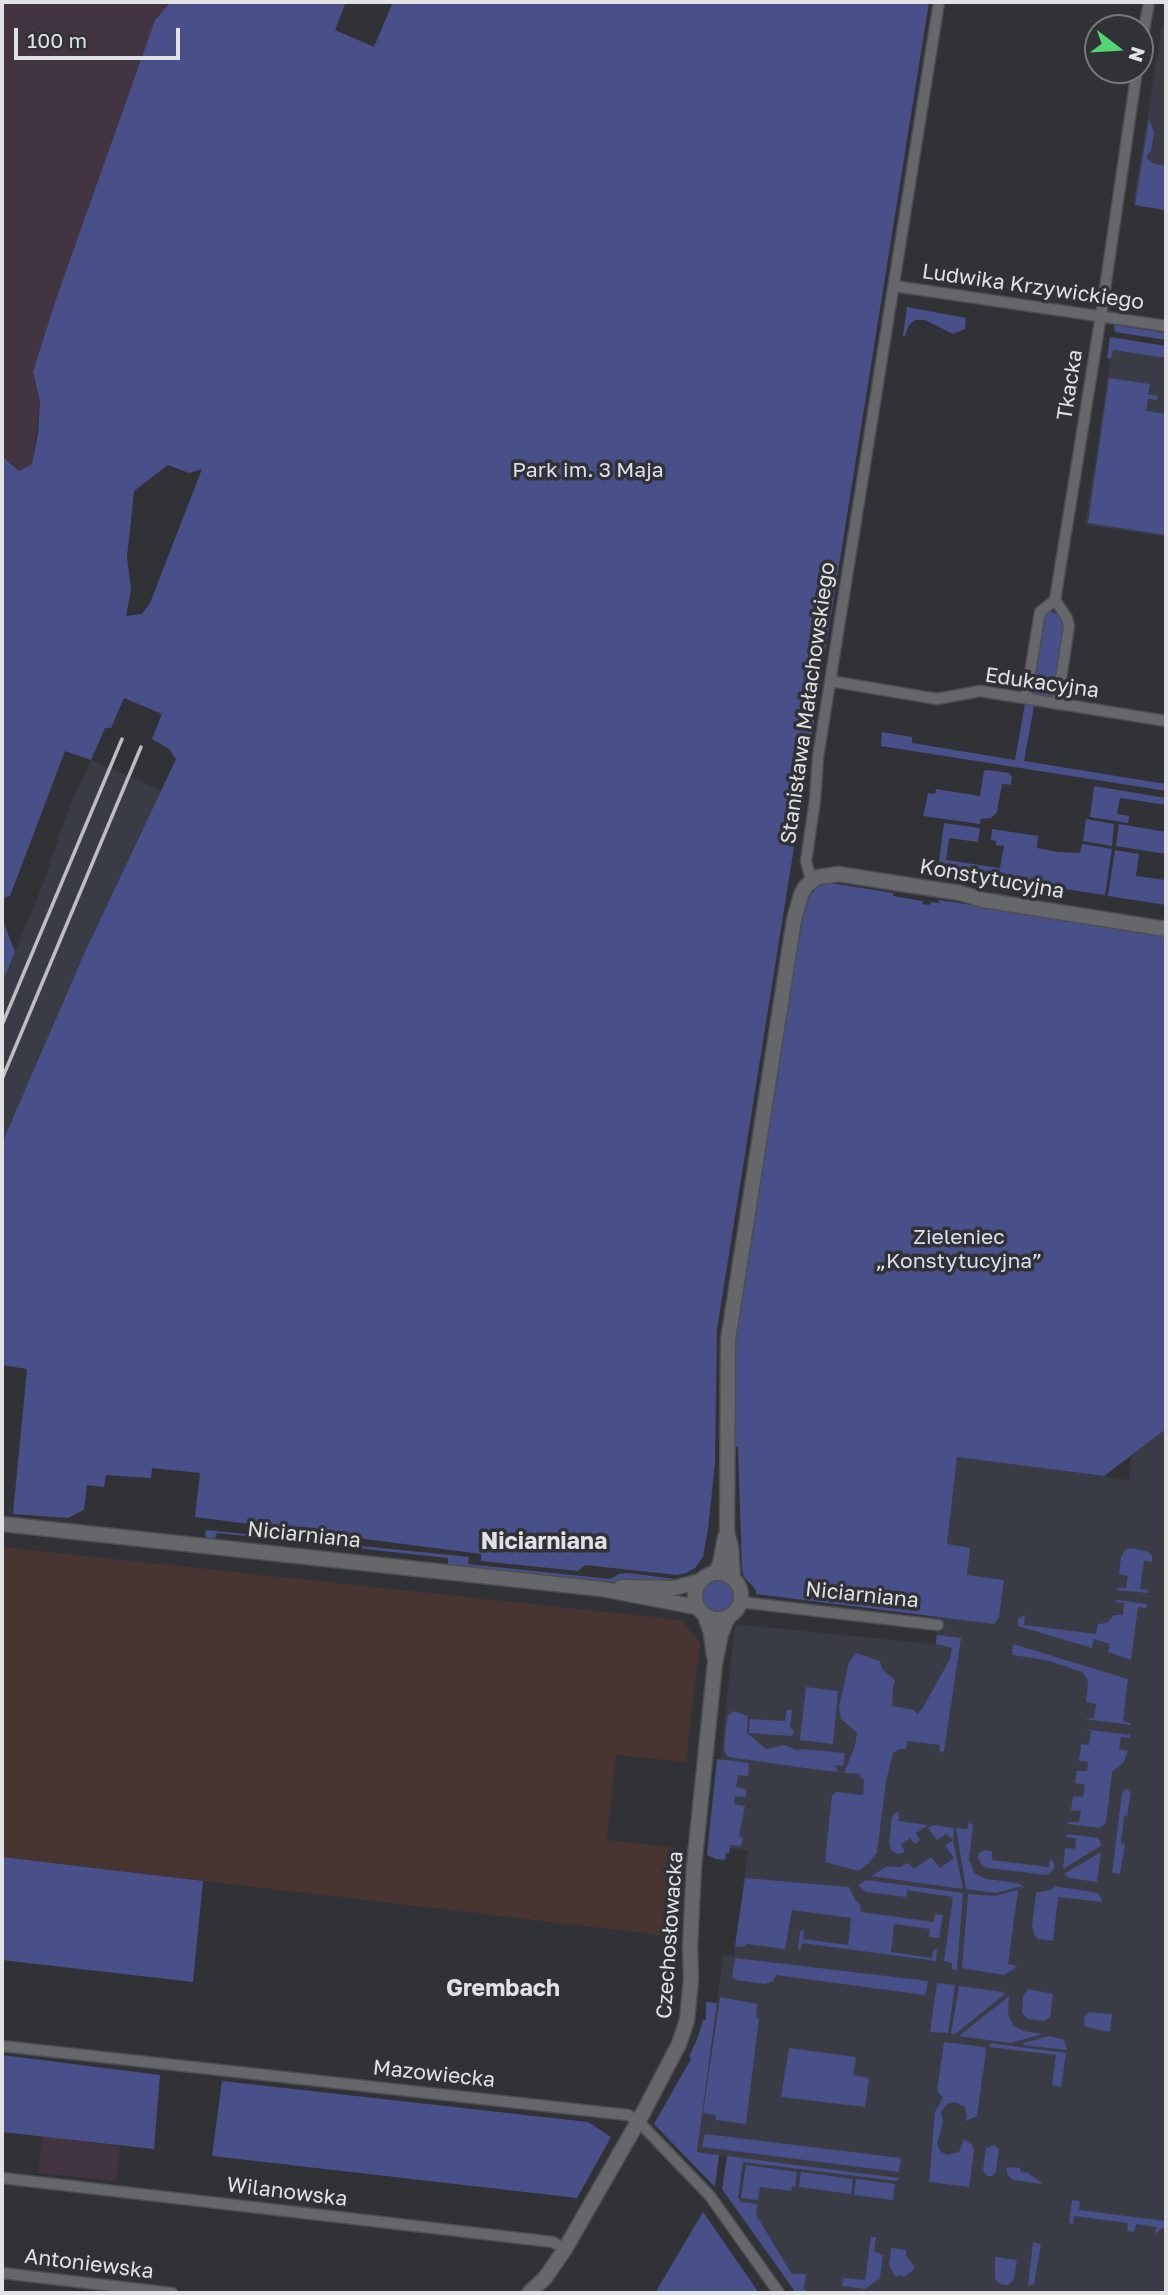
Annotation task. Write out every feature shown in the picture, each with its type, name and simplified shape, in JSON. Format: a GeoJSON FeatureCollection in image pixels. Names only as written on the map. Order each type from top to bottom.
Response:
{"type":"FeatureCollection","features":[{"type":"Feature","properties":{"kind":"street","name":"Stanisława Małachowskiego"},"geometry":{"type":"LineString","coordinates":[[811,880],[806,861],[830,681],[939,2]]}},
{"type":"Feature","properties":{"kind":"street","name":"Tkacka"},"geometry":{"type":"LineString","coordinates":[[1026,698],[1040,612],[1055,600],[1135,84]]}},
{"type":"Feature","properties":{"kind":"street","name":"Ludwika Krzywickiego"},"geometry":{"type":"LineString","coordinates":[[894,286],[1166,326]]}},
{"type":"Feature","properties":{"kind":"street"},"geometry":{"type":"LineString","coordinates":[[1055,600],[1069,626],[1057,704]]}},
{"type":"Feature","properties":{"kind":"street","name":"Edukacyjna"},"geometry":{"type":"LineString","coordinates":[[830,681],[937,699],[980,691],[1166,721]]}},
{"type":"Feature","properties":{"kind":"street","name":"Konstytucyjna"},"geometry":{"type":"LineString","coordinates":[[811,880],[824,874],[838,874],[1166,929]]}},
{"type":"Feature","properties":{"kind":"street"},"geometry":{"type":"LineString","coordinates":[[727,1532],[733,1578],[740,1588],[740,1602],[736,1611],[717,1620],[701,1611],[695,1591],[700,1581],[715,1573],[720,1564],[727,1532],[728,1340],[794,920],[800,895],[811,880]]}},
{"type":"Feature","properties":{"kind":"street","name":"Niciarniana"},"geometry":{"type":"LineString","coordinates":[[2,1524],[602,1588],[674,1588],[700,1581]]}},
{"type":"Feature","properties":{"kind":"street"},"geometry":{"type":"LineString","coordinates":[[715,1573],[733,1578]]}},
{"type":"Feature","properties":{"kind":"street","name":"Niciarniana"},"geometry":{"type":"LineString","coordinates":[[602,1588],[701,1611]]}},
{"type":"Feature","properties":{"kind":"street","name":"Niciarniana"},"geometry":{"type":"LineString","coordinates":[[740,1602],[938,1625]]}},
{"type":"Feature","properties":{"kind":"street","name":"Czechosłowacka"},"geometry":{"type":"LineString","coordinates":[[701,1611],[711,1633],[715,1662]]}},
{"type":"Feature","properties":{"kind":"street","name":"Czechosłowacka"},"geometry":{"type":"LineString","coordinates":[[529,2293],[545,2278],[565,2249],[638,2121],[679,2044],[687,2020],[691,1979],[693,1888],[715,1662],[728,1617]]}},
{"type":"Feature","properties":{"kind":"street","name":"Mazowiecka"},"geometry":{"type":"LineString","coordinates":[[2,2046],[628,2115],[638,2121]]}},
{"type":"Feature","properties":{"kind":"street"},"geometry":{"type":"LineString","coordinates":[[638,2121],[710,2196],[779,2293]]}},
{"type":"Feature","properties":{"kind":"street","name":"Wilanowska"},"geometry":{"type":"LineString","coordinates":[[2,2178],[553,2242],[565,2249]]}},
{"type":"Feature","properties":{"kind":"street","name":"Antoniewska"},"geometry":{"type":"LineString","coordinates":[[2,2273],[172,2293]]}},
{"type":"Feature","properties":{"kind":"shaded area"},"geometry":{"type":"Polygon","coordinates":[[[2,2],[171,2],[155,20],[55,302],[33,372],[40,401],[32,464],[19,471],[2,456],[2,2]]]}},
{"type":"Feature","properties":{"kind":"shaded area"},"geometry":{"type":"Polygon","coordinates":[[[1162,27],[1166,28],[1166,211],[1133,205],[1162,27]]]}},
{"type":"Feature","properties":{"kind":"shaded area"},"geometry":{"type":"Polygon","coordinates":[[[1112,350],[1166,358],[1166,537],[1085,525],[1112,350]]]}},
{"type":"Feature","properties":{"kind":"shaded area"},"geometry":{"type":"Polygon","coordinates":[[[91,760],[161,790],[84,954],[2,1143],[2,983],[45,879],[68,810],[91,760]]]}},
{"type":"Feature","properties":{"kind":"shaded area"},"geometry":{"type":"Polygon","coordinates":[[[1166,1429],[1166,2293],[796,2293],[722,2189],[727,2156],[697,2152],[723,1955],[734,1956],[748,1850],[715,1847],[712,1839],[735,1624],[935,1644],[957,1456],[1129,1480],[1131,1456],[1166,1429]]]}},
{"type":"Feature","properties":{"kind":"shaded area"},"geometry":{"type":"Polygon","coordinates":[[[2,1547],[681,1620],[700,1643],[686,1762],[616,1755],[607,1840],[677,1848],[668,1936],[2,1857],[2,1547]]]}},
{"type":"Feature","properties":{"kind":"shaded area"},"geometry":{"type":"Polygon","coordinates":[[[42,2136],[120,2146],[116,2181],[38,2173],[42,2136]]]}},
{"type":"Feature","properties":{"kind":"green space","name":"Park im. 3 Maja"},"geometry":{"type":"Polygon","coordinates":[[[171,2],[346,2],[335,30],[374,47],[393,2],[929,2],[717,1329],[715,1463],[708,1529],[703,1557],[695,1568],[686,1573],[677,1575],[585,1565],[578,1571],[481,1561],[481,1554],[195,1517],[200,1473],[152,1468],[151,1478],[106,1475],[104,1487],[87,1485],[84,1510],[68,1518],[13,1514],[27,1369],[2,1365],[2,1143],[84,954],[176,759],[169,749],[152,739],[162,714],[124,698],[111,728],[105,728],[91,760],[65,751],[10,896],[5,897],[2,904],[2,456],[19,471],[32,464],[40,401],[33,372],[55,302],[155,20],[171,2]],[[168,465],[134,491],[127,557],[131,590],[126,616],[142,614],[150,603],[202,469],[189,473],[168,465]]]}},
{"type":"Feature","properties":{"kind":"green space"},"geometry":{"type":"Polygon","coordinates":[[[1149,119],[1154,132],[1147,159],[1154,164],[1166,166],[1166,210],[1135,205],[1149,119]]]}},
{"type":"Feature","properties":{"kind":"green space"},"geometry":{"type":"Polygon","coordinates":[[[907,307],[966,318],[965,329],[953,334],[925,320],[915,320],[903,336],[907,307]]]}},
{"type":"Feature","properties":{"kind":"green space"},"geometry":{"type":"Polygon","coordinates":[[[1114,325],[1166,333],[1166,340],[1115,332],[1114,325]]]}},
{"type":"Feature","properties":{"kind":"green space"},"geometry":{"type":"Polygon","coordinates":[[[1110,337],[1166,346],[1166,358],[1113,350],[1111,359],[1107,358],[1110,337]]]}},
{"type":"Feature","properties":{"kind":"green space"},"geometry":{"type":"Polygon","coordinates":[[[1109,378],[1150,384],[1148,394],[1157,396],[1157,400],[1148,399],[1146,411],[1166,414],[1166,535],[1088,523],[1109,378]]]}},
{"type":"Feature","properties":{"kind":"green space"},"geometry":{"type":"Polygon","coordinates":[[[1049,610],[1062,617],[1065,626],[1055,692],[1050,697],[1035,697],[1032,692],[1044,616],[1049,610]]]}},
{"type":"Feature","properties":{"kind":"green space"},"geometry":{"type":"Polygon","coordinates":[[[1025,704],[1034,706],[1024,761],[1166,784],[1166,791],[881,746],[882,732],[912,737],[912,743],[1015,760],[1025,704]]]}},
{"type":"Feature","properties":{"kind":"green space"},"geometry":{"type":"Polygon","coordinates":[[[984,771],[1009,773],[1012,777],[1011,785],[1002,784],[997,812],[991,818],[981,819],[980,824],[923,816],[928,793],[935,794],[936,789],[980,796],[984,771]]]}},
{"type":"Feature","properties":{"kind":"green space"},"geometry":{"type":"Polygon","coordinates":[[[1094,786],[1166,798],[1166,805],[1120,798],[1117,814],[1129,816],[1128,823],[1090,817],[1094,786]]]}},
{"type":"Feature","properties":{"kind":"green space"},"geometry":{"type":"Polygon","coordinates":[[[1086,819],[1114,824],[1112,846],[1083,841],[1086,819]]]}},
{"type":"Feature","properties":{"kind":"green space"},"geometry":{"type":"Polygon","coordinates":[[[944,823],[980,828],[978,842],[949,838],[946,860],[1000,868],[1004,846],[996,845],[996,841],[991,840],[992,829],[1038,836],[1037,848],[1058,852],[1080,853],[1082,844],[1112,849],[1105,895],[938,870],[944,823]]]}},
{"type":"Feature","properties":{"kind":"green space"},"geometry":{"type":"Polygon","coordinates":[[[1119,824],[1166,832],[1166,854],[1116,846],[1119,824]]]}},
{"type":"Feature","properties":{"kind":"green space"},"geometry":{"type":"Polygon","coordinates":[[[1115,850],[1139,854],[1136,876],[1166,880],[1166,905],[1108,896],[1115,850]]]}},
{"type":"Feature","properties":{"kind":"green space","name":"Zieleniec „Konstytucyjna”"},"geometry":{"type":"Polygon","coordinates":[[[830,883],[893,893],[893,896],[923,901],[922,904],[939,903],[939,900],[1166,935],[1166,1429],[1104,1476],[957,1457],[947,1544],[970,1548],[967,1575],[1004,1580],[999,1617],[994,1624],[756,1594],[756,1590],[744,1577],[742,1569],[738,1447],[733,1446],[733,1352],[792,967],[804,910],[810,896],[818,886],[830,883]]]}},
{"type":"Feature","properties":{"kind":"green space"},"geometry":{"type":"Polygon","coordinates":[[[2,922],[15,952],[2,983],[2,922]]]}},
{"type":"Feature","properties":{"kind":"green space"},"geometry":{"type":"Polygon","coordinates":[[[206,1530],[469,1557],[468,1564],[610,1579],[627,1573],[675,1579],[677,1584],[586,1581],[450,1566],[448,1558],[217,1533],[214,1541],[205,1536],[206,1530]]]}},
{"type":"Feature","properties":{"kind":"green space"},"geometry":{"type":"Polygon","coordinates":[[[1130,1548],[1152,1555],[1152,1562],[1144,1561],[1140,1589],[1148,1590],[1148,1593],[1117,1590],[1126,1588],[1128,1576],[1119,1574],[1121,1557],[1125,1550],[1130,1548]]]}},
{"type":"Feature","properties":{"kind":"green space"},"geometry":{"type":"Polygon","coordinates":[[[718,1580],[729,1585],[734,1596],[729,1607],[718,1612],[707,1607],[702,1596],[707,1585],[718,1580]]]}},
{"type":"Feature","properties":{"kind":"green space"},"geometry":{"type":"Polygon","coordinates":[[[1116,1600],[1147,1604],[1146,1608],[1138,1607],[1131,1660],[1108,1652],[1110,1644],[1094,1639],[1092,1648],[1018,1626],[1018,1619],[1025,1615],[1024,1625],[1096,1634],[1098,1624],[1107,1623],[1114,1615],[1123,1615],[1124,1603],[1116,1600]]]}},
{"type":"Feature","properties":{"kind":"green space"},"geometry":{"type":"Polygon","coordinates":[[[937,1635],[961,1638],[944,1751],[939,1753],[940,1745],[908,1741],[906,1749],[893,1753],[886,1781],[877,1852],[869,1863],[858,1871],[825,1862],[832,1795],[837,1792],[863,1795],[864,1779],[861,1779],[860,1774],[844,1773],[855,1746],[857,1733],[841,1719],[839,1707],[849,1662],[856,1653],[880,1661],[882,1669],[895,1680],[892,1706],[914,1710],[917,1714],[950,1659],[952,1648],[936,1644],[937,1635]]]}},
{"type":"Feature","properties":{"kind":"green space"},"geometry":{"type":"Polygon","coordinates":[[[1013,1644],[1128,1679],[1123,1721],[1131,1725],[1084,1719],[1094,1718],[1096,1704],[1086,1702],[1088,1681],[1082,1672],[1046,1660],[1012,1655],[1013,1644]]]}},
{"type":"Feature","properties":{"kind":"green space"},"geometry":{"type":"Polygon","coordinates":[[[806,1687],[838,1691],[833,1744],[800,1740],[806,1687]]]}},
{"type":"Feature","properties":{"kind":"green space"},"geometry":{"type":"Polygon","coordinates":[[[787,1710],[792,1710],[792,1736],[749,1733],[750,1719],[785,1721],[787,1710]]]}},
{"type":"Feature","properties":{"kind":"green space"},"geometry":{"type":"Polygon","coordinates":[[[733,1711],[748,1716],[747,1733],[766,1749],[785,1745],[799,1751],[845,1753],[843,1766],[835,1765],[838,1772],[728,1757],[724,1750],[726,1728],[728,1716],[733,1711]]]}},
{"type":"Feature","properties":{"kind":"green space"},"geometry":{"type":"Polygon","coordinates":[[[1083,1729],[1130,1735],[1130,1738],[1121,1737],[1119,1749],[1128,1751],[1123,1763],[1112,1772],[1106,1823],[1100,1828],[1068,1824],[1079,1822],[1081,1811],[1071,1810],[1073,1796],[1083,1797],[1085,1785],[1075,1783],[1077,1771],[1087,1771],[1088,1762],[1079,1761],[1081,1744],[1089,1745],[1091,1731],[1083,1729]]]}},
{"type":"Feature","properties":{"kind":"green space"},"geometry":{"type":"Polygon","coordinates":[[[717,1759],[749,1763],[748,1776],[738,1775],[736,1787],[746,1789],[746,1797],[735,1796],[734,1804],[745,1806],[739,1836],[743,1837],[741,1846],[730,1845],[725,1860],[707,1855],[717,1759]]]}},
{"type":"Feature","properties":{"kind":"green space"},"geometry":{"type":"Polygon","coordinates":[[[1127,1789],[1131,1793],[1127,1816],[1124,1816],[1121,1843],[1125,1844],[1120,1874],[1112,1873],[1122,1792],[1127,1789]]]}},
{"type":"Feature","properties":{"kind":"green space"},"geometry":{"type":"Polygon","coordinates":[[[896,1812],[899,1813],[898,1821],[928,1825],[916,1833],[920,1840],[915,1844],[910,1838],[901,1845],[905,1852],[898,1854],[891,1850],[889,1844],[892,1817],[896,1812]]]}},
{"type":"Feature","properties":{"kind":"green space"},"geometry":{"type":"Polygon","coordinates":[[[969,1821],[973,1826],[969,1860],[975,1874],[986,1879],[1018,1883],[1025,1888],[1018,1887],[996,1893],[966,1889],[956,1828],[967,1829],[969,1821]]]}},
{"type":"Feature","properties":{"kind":"green space"},"geometry":{"type":"Polygon","coordinates":[[[933,1825],[954,1828],[953,1840],[946,1834],[937,1840],[928,1828],[933,1825]]]}},
{"type":"Feature","properties":{"kind":"green space"},"geometry":{"type":"Polygon","coordinates":[[[1067,1834],[1098,1838],[1102,1845],[1063,1869],[1065,1848],[1075,1849],[1076,1839],[1067,1837],[1067,1834]]]}},
{"type":"Feature","properties":{"kind":"green space"},"geometry":{"type":"Polygon","coordinates":[[[953,1840],[963,1889],[871,1876],[888,1866],[900,1867],[908,1863],[914,1869],[931,1857],[940,1868],[954,1858],[945,1846],[953,1840]]]}},
{"type":"Feature","properties":{"kind":"green space"},"geometry":{"type":"Polygon","coordinates":[[[992,1851],[992,1860],[1049,1867],[1050,1859],[1054,1862],[1054,1869],[1047,1875],[988,1868],[982,1865],[978,1858],[979,1853],[992,1851]]]}},
{"type":"Feature","properties":{"kind":"green space"},"geometry":{"type":"Polygon","coordinates":[[[1101,1852],[1097,1882],[1069,1878],[1064,1874],[1101,1852]]]}},
{"type":"Feature","properties":{"kind":"green space"},"geometry":{"type":"Polygon","coordinates":[[[2,1857],[203,1881],[193,1982],[2,1960],[2,1857]]]}},
{"type":"Feature","properties":{"kind":"green space"},"geometry":{"type":"Polygon","coordinates":[[[745,1878],[849,1887],[860,1904],[861,1912],[934,1922],[935,1914],[943,1915],[939,1938],[929,1937],[930,1929],[894,1924],[891,1952],[932,1958],[934,1949],[937,1950],[936,1961],[802,1943],[800,1951],[800,1931],[804,1930],[803,1939],[848,1945],[851,1918],[792,1910],[785,1949],[747,1944],[743,1947],[735,1946],[745,1878]]]}},
{"type":"Feature","properties":{"kind":"green space"},"geometry":{"type":"Polygon","coordinates":[[[866,1880],[963,1893],[957,1970],[952,1969],[952,1963],[944,1961],[953,1897],[907,1890],[906,1897],[866,1892],[858,1885],[866,1880]]]}},
{"type":"Feature","properties":{"kind":"green space"},"geometry":{"type":"Polygon","coordinates":[[[1054,1886],[1098,1893],[1102,1902],[1058,1897],[1053,1941],[1038,1939],[1032,1927],[1036,1893],[1053,1889],[1054,1886]]]}},
{"type":"Feature","properties":{"kind":"green space"},"geometry":{"type":"Polygon","coordinates":[[[1018,1890],[1008,1964],[1017,1966],[1004,1975],[962,1968],[968,1894],[995,1896],[1018,1890]]]}},
{"type":"Feature","properties":{"kind":"green space"},"geometry":{"type":"Polygon","coordinates":[[[735,1958],[928,1981],[925,1995],[776,1975],[773,1981],[765,1984],[736,1980],[732,1977],[735,1958]]]}},
{"type":"Feature","properties":{"kind":"green space"},"geometry":{"type":"Polygon","coordinates":[[[937,1983],[955,1985],[948,2033],[930,2032],[937,1983]]]}},
{"type":"Feature","properties":{"kind":"green space"},"geometry":{"type":"Polygon","coordinates":[[[959,1986],[1005,1994],[955,2034],[951,2034],[959,1986]]]}},
{"type":"Feature","properties":{"kind":"green space"},"geometry":{"type":"Polygon","coordinates":[[[1028,1989],[1053,1994],[1050,2017],[1045,2021],[1028,2019],[1022,2013],[1023,1996],[1028,1989]]]}},
{"type":"Feature","properties":{"kind":"green space"},"geometry":{"type":"Polygon","coordinates":[[[1009,1996],[1008,2014],[1013,2025],[1023,2031],[1043,2034],[1010,2043],[959,2036],[1009,1996]]]}},
{"type":"Feature","properties":{"kind":"green space"},"geometry":{"type":"Polygon","coordinates":[[[720,1997],[757,2004],[756,2017],[759,2018],[746,2124],[716,2120],[715,2115],[703,2113],[720,1997]]]}},
{"type":"Feature","properties":{"kind":"green space"},"geometry":{"type":"Polygon","coordinates":[[[706,2002],[717,2003],[697,2152],[719,2155],[715,2187],[654,2124],[691,2059],[689,2057],[703,2020],[706,2020],[706,2002]]]}},
{"type":"Feature","properties":{"kind":"green space"},"geometry":{"type":"Polygon","coordinates":[[[1089,2012],[1112,2014],[1110,2032],[1085,2027],[1084,2017],[1089,2012]]]}},
{"type":"Feature","properties":{"kind":"green space"},"geometry":{"type":"Polygon","coordinates":[[[1050,2036],[1064,2040],[1067,2050],[1023,2045],[1023,2043],[1050,2036]]]}},
{"type":"Feature","properties":{"kind":"green space"},"geometry":{"type":"Polygon","coordinates":[[[944,2042],[985,2047],[986,2051],[977,2116],[965,2121],[965,2107],[955,2102],[947,2104],[941,2112],[943,2123],[937,2144],[941,2152],[948,2155],[959,2152],[964,2139],[972,2145],[974,2150],[969,2187],[929,2182],[935,2112],[943,2098],[937,2091],[944,2042]]]}},
{"type":"Feature","properties":{"kind":"green space"},"geometry":{"type":"Polygon","coordinates":[[[990,2043],[1066,2053],[1061,2087],[1052,2085],[1056,2055],[989,2047],[990,2043]]]}},
{"type":"Feature","properties":{"kind":"green space"},"geometry":{"type":"Polygon","coordinates":[[[789,2048],[856,2057],[853,2075],[869,2078],[865,2107],[781,2097],[789,2048]]]}},
{"type":"Feature","properties":{"kind":"green space"},"geometry":{"type":"Polygon","coordinates":[[[2,2055],[160,2075],[154,2149],[2,2132],[2,2055]]]}},
{"type":"Feature","properties":{"kind":"green space"},"geometry":{"type":"Polygon","coordinates":[[[222,2081],[588,2122],[611,2137],[577,2198],[212,2156],[222,2081]]]}},
{"type":"Feature","properties":{"kind":"green space"},"geometry":{"type":"Polygon","coordinates":[[[705,2134],[901,2158],[899,2172],[702,2147],[705,2134]]]}},
{"type":"Feature","properties":{"kind":"green space"},"geometry":{"type":"Polygon","coordinates":[[[994,2145],[999,2149],[996,2172],[987,2176],[983,2170],[986,2148],[994,2145]]]}},
{"type":"Feature","properties":{"kind":"green space"},"geometry":{"type":"Polygon","coordinates":[[[727,2156],[899,2178],[897,2181],[743,2162],[738,2197],[741,2202],[757,2204],[756,2215],[792,2274],[806,2274],[804,2288],[808,2293],[796,2293],[722,2189],[727,2156]]]}},
{"type":"Feature","properties":{"kind":"green space"},"geometry":{"type":"Polygon","coordinates":[[[746,2165],[797,2172],[795,2187],[792,2186],[791,2191],[760,2187],[758,2200],[741,2198],[746,2165]]]}},
{"type":"Feature","properties":{"kind":"green space"},"geometry":{"type":"Polygon","coordinates":[[[1007,2167],[1020,2168],[1021,2172],[1028,2173],[1043,2184],[1013,2180],[1007,2174],[1007,2167]]]}},
{"type":"Feature","properties":{"kind":"green space"},"geometry":{"type":"Polygon","coordinates":[[[801,2172],[853,2179],[851,2194],[799,2187],[801,2172]]]}},
{"type":"Feature","properties":{"kind":"green space"},"geometry":{"type":"Polygon","coordinates":[[[856,2179],[895,2184],[893,2200],[854,2195],[856,2179]]]}},
{"type":"Feature","properties":{"kind":"green space"},"geometry":{"type":"Polygon","coordinates":[[[1072,2200],[1080,2201],[1079,2210],[1166,2221],[1166,2228],[1155,2234],[1156,2227],[1136,2224],[1134,2232],[1127,2231],[1128,2223],[1074,2216],[1073,2224],[1069,2223],[1072,2200]]]}},
{"type":"Feature","properties":{"kind":"green space"},"geometry":{"type":"Polygon","coordinates":[[[703,2212],[759,2293],[655,2293],[703,2212]]]}},
{"type":"Feature","properties":{"kind":"green space"},"geometry":{"type":"Polygon","coordinates":[[[871,2237],[876,2237],[874,2251],[883,2255],[880,2278],[865,2289],[842,2286],[843,2278],[865,2280],[871,2237]]]}},
{"type":"Feature","properties":{"kind":"green space"},"geometry":{"type":"Polygon","coordinates":[[[1033,2242],[1041,2244],[1034,2284],[1028,2286],[1033,2242]]]}},
{"type":"Feature","properties":{"kind":"green space"},"geometry":{"type":"Polygon","coordinates":[[[891,2248],[906,2250],[906,2255],[914,2266],[904,2277],[896,2277],[889,2266],[891,2248]]]}},
{"type":"Feature","properties":{"kind":"green space"},"geometry":{"type":"Polygon","coordinates":[[[995,2257],[1017,2260],[1014,2279],[1008,2285],[1000,2284],[995,2279],[995,2257]]]}},
{"type":"Feature","properties":{"kind":"railway"},"geometry":{"type":"LineString","coordinates":[[2,1025],[122,739]]}},
{"type":"Feature","properties":{"kind":"railway"},"geometry":{"type":"LineString","coordinates":[[2,1079],[141,747]]}},
{"type":"Feature","properties":{"kind":"district","name":"Niciarniana"},"geometry":{"type":"Point","coordinates":[544,1542]}},
{"type":"Feature","properties":{"kind":"district","name":"Grembach"},"geometry":{"type":"Point","coordinates":[503,1989]}}]}
